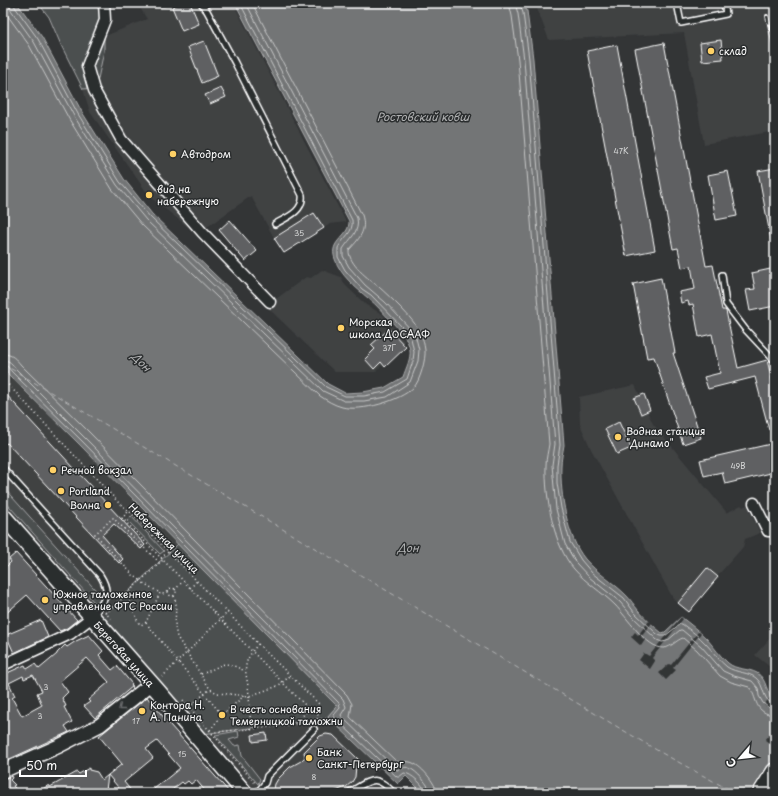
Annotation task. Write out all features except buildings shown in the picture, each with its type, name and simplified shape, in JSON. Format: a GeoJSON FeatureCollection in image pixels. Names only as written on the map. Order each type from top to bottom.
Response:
{"type":"FeatureCollection","features":[{"type":"Feature","properties":{"kind":"main road","name":"Береговая улица"},"geometry":{"type":"LineString","coordinates":[[3,516],[99,615],[156,680],[245,793]]}},
{"type":"Feature","properties":{"kind":"main road"},"geometry":{"type":"LineString","coordinates":[[761,793],[775,771]]}},
{"type":"Feature","properties":{"kind":"street"},"geometry":{"type":"LineString","coordinates":[[104,3],[104,20],[87,66],[94,90],[121,139],[202,232],[270,302]]}},
{"type":"Feature","properties":{"kind":"street"},"geometry":{"type":"LineString","coordinates":[[754,503],[768,531],[775,532]]}},
{"type":"Feature","properties":{"kind":"street"},"geometry":{"type":"LineString","coordinates":[[3,665],[70,634],[99,615]]}},
{"type":"Feature","properties":{"kind":"street"},"geometry":{"type":"LineString","coordinates":[[3,771],[59,746],[100,725],[156,680]]}},
{"type":"Feature","properties":{"kind":"lane"},"geometry":{"type":"LineString","coordinates":[[157,3],[164,3]]}},
{"type":"Feature","properties":{"kind":"lane"},"geometry":{"type":"LineString","coordinates":[[200,3],[207,11],[235,63],[302,195],[302,205],[293,213],[275,224]]}},
{"type":"Feature","properties":{"kind":"lane"},"geometry":{"type":"LineString","coordinates":[[676,3],[681,23],[726,14],[724,3]]}},
{"type":"Feature","properties":{"kind":"lane"},"geometry":{"type":"LineString","coordinates":[[722,275],[726,304],[745,329],[775,360]]}},
{"type":"Feature","properties":{"kind":"lane"},"geometry":{"type":"LineString","coordinates":[[3,468],[100,575],[106,584],[107,592],[99,615]]}},
{"type":"Feature","properties":{"kind":"lane"},"geometry":{"type":"LineString","coordinates":[[257,793],[266,783],[267,776],[314,729]]}},
{"type":"Feature","properties":{"kind":"lane"},"geometry":{"type":"LineString","coordinates":[[348,793],[368,782],[377,780],[383,782],[394,793]]}},
{"type":"Feature","properties":{"kind":"path","name":"Набережная улица"},"geometry":{"type":"LineString","coordinates":[[3,379],[119,503],[129,511],[258,644],[319,704],[317,711]]}},
{"type":"Feature","properties":{"kind":"path"},"geometry":{"type":"LineString","coordinates":[[129,511],[122,518],[220,620],[309,709],[315,712],[317,711],[318,716],[314,729]]}},
{"type":"Feature","properties":{"kind":"path"},"geometry":{"type":"LineString","coordinates":[[160,562],[113,518],[95,534],[140,581],[160,593],[164,594],[172,588],[175,590]]}},
{"type":"Feature","properties":{"kind":"path"},"geometry":{"type":"LineString","coordinates":[[99,615],[127,593],[160,562],[168,552]]}},
{"type":"Feature","properties":{"kind":"path"},"geometry":{"type":"LineString","coordinates":[[183,581],[175,590],[176,593],[174,596],[176,604],[175,632],[179,642],[210,690],[217,693],[249,696],[278,686],[290,676]]}},
{"type":"Feature","properties":{"kind":"path"},"geometry":{"type":"LineString","coordinates":[[190,588],[197,581]]}},
{"type":"Feature","properties":{"kind":"path"},"geometry":{"type":"LineString","coordinates":[[168,591],[170,596],[174,596]]}},
{"type":"Feature","properties":{"kind":"path"},"geometry":{"type":"LineString","coordinates":[[127,593],[141,625],[146,623],[160,593]]}},
{"type":"Feature","properties":{"kind":"path"},"geometry":{"type":"LineString","coordinates":[[156,680],[187,653],[228,612]]}},
{"type":"Feature","properties":{"kind":"path"},"geometry":{"type":"LineString","coordinates":[[146,623],[222,715]]}},
{"type":"Feature","properties":{"kind":"path"},"geometry":{"type":"LineString","coordinates":[[251,729],[249,696],[245,671],[246,664],[258,644]]}},
{"type":"Feature","properties":{"kind":"path"},"geometry":{"type":"LineString","coordinates":[[200,674],[224,664],[228,664],[245,671]]}},
{"type":"Feature","properties":{"kind":"path"},"geometry":{"type":"LineString","coordinates":[[189,707],[210,690]]}},
{"type":"Feature","properties":{"kind":"path"},"geometry":{"type":"LineString","coordinates":[[209,731],[222,715],[245,695]]}},
{"type":"Feature","properties":{"kind":"path"},"geometry":{"type":"LineString","coordinates":[[212,734],[215,732],[294,725],[309,709]]}},
{"type":"Feature","properties":{"kind":"shaded area"},"geometry":{"type":"Polygon","coordinates":[[[38,3],[102,3],[104,8],[104,51],[96,88],[83,89],[49,17],[38,3]]]}},
{"type":"Feature","properties":{"kind":"shaded area"},"geometry":{"type":"Polygon","coordinates":[[[137,3],[233,3],[346,222],[330,224],[283,254],[251,196],[197,234],[150,197],[90,112],[71,50],[147,19],[137,3]]]}},
{"type":"Feature","properties":{"kind":"shaded area"},"geometry":{"type":"Polygon","coordinates":[[[535,3],[775,3],[775,131],[704,144],[684,33],[549,40],[535,3]]]}},
{"type":"Feature","properties":{"kind":"shaded area","name":"Морская школа ДОСААФ"},"geometry":{"type":"Polygon","coordinates":[[[322,270],[341,277],[345,285],[366,305],[382,314],[405,341],[385,356],[388,359],[375,372],[335,372],[267,307],[306,277],[311,278],[322,270]]]}},
{"type":"Feature","properties":{"kind":"shaded area"},"geometry":{"type":"Polygon","coordinates":[[[3,366],[9,375],[178,544],[102,617],[3,506],[3,366]]]}},
{"type":"Feature","properties":{"kind":"shaded area"},"geometry":{"type":"Polygon","coordinates":[[[635,385],[653,424],[727,513],[741,505],[743,507],[747,505],[760,533],[745,539],[743,547],[686,611],[674,600],[591,449],[580,424],[579,397],[635,385]]]}},
{"type":"Feature","properties":{"kind":"shaded area"},"geometry":{"type":"Polygon","coordinates":[[[3,487],[101,596],[101,600],[97,604],[3,499],[3,487]]]}},
{"type":"Feature","properties":{"kind":"shaded area"},"geometry":{"type":"Polygon","coordinates":[[[131,516],[164,551],[160,554],[127,520],[131,516]]]}},
{"type":"Feature","properties":{"kind":"shaded area"},"geometry":{"type":"Polygon","coordinates":[[[178,544],[337,706],[328,716],[329,718],[202,734],[102,617],[178,544]]]}},
{"type":"Feature","properties":{"kind":"shaded area"},"geometry":{"type":"Polygon","coordinates":[[[775,633],[775,671],[755,655],[775,633]]]}},
{"type":"Feature","properties":{"kind":"shaded area"},"geometry":{"type":"Polygon","coordinates":[[[329,718],[381,768],[344,793],[255,793],[202,734],[329,718]]]}},
{"type":"Feature","properties":{"kind":"shaded area"},"geometry":{"type":"Polygon","coordinates":[[[238,731],[239,737],[229,740],[234,746],[240,745],[242,756],[260,779],[258,784],[215,735],[238,731]]]}},
{"type":"Feature","properties":{"kind":"water","name":"Дон"},"geometry":{"type":"Polygon","coordinates":[[[3,3],[17,3],[42,37],[82,112],[124,179],[152,214],[328,384],[345,393],[363,392],[384,388],[403,377],[410,357],[409,346],[406,338],[398,328],[349,281],[337,265],[334,247],[346,231],[349,221],[235,3],[523,3],[527,11],[533,59],[564,445],[561,463],[561,477],[563,502],[569,527],[579,550],[585,559],[626,595],[643,616],[662,633],[681,617],[698,630],[728,663],[735,667],[753,671],[761,676],[775,701],[775,793],[423,793],[406,776],[398,784],[329,718],[328,716],[337,706],[9,375],[3,366],[3,3]]]}},
{"type":"Feature","properties":{"kind":"pier"},"geometry":{"type":"Polygon","coordinates":[[[681,617],[683,619],[652,658],[655,661],[650,669],[639,660],[644,653],[649,656],[681,617]]]}},
{"type":"Feature","properties":{"kind":"pier"},"geometry":{"type":"Polygon","coordinates":[[[649,621],[652,623],[641,637],[645,640],[641,646],[631,637],[635,632],[638,635],[649,621]]]}},
{"type":"Feature","properties":{"kind":"pier"},"geometry":{"type":"Polygon","coordinates":[[[698,632],[701,633],[673,668],[676,670],[666,680],[659,673],[669,664],[671,665],[698,632]]]}},
{"type":"Feature","properties":{"kind":"pier"},"geometry":{"type":"Polygon","coordinates":[[[770,697],[775,701],[775,713],[764,705],[770,697]]]}},
{"type":"Feature","properties":{"kind":"pier"},"geometry":{"type":"Polygon","coordinates":[[[775,728],[775,734],[773,737],[775,742],[772,745],[765,740],[775,728]]]}},
{"type":"Feature","properties":{"kind":"pier"},"geometry":{"type":"Polygon","coordinates":[[[775,755],[775,793],[749,793],[775,755]]]}},
{"type":"Feature","properties":{"kind":"ferry route"},"geometry":{"type":"LineString","coordinates":[[3,364],[660,752],[735,793]]}},
{"type":"Feature","properties":{"kind":"railway"},"geometry":{"type":"LineString","coordinates":[[767,16],[775,48]]}},
{"type":"Feature","properties":{"kind":"place","name":"склад"},"geometry":{"type":"Point","coordinates":[711,51]}},
{"type":"Feature","properties":{"kind":"place","name":"Автодром"},"geometry":{"type":"Point","coordinates":[173,154]}},
{"type":"Feature","properties":{"kind":"place","name":"вид на набережную"},"geometry":{"type":"Point","coordinates":[149,195]}},
{"type":"Feature","properties":{"kind":"place","name":"Морская школа ДОСААФ"},"geometry":{"type":"Point","coordinates":[341,328]}},
{"type":"Feature","properties":{"kind":"place","name":"Водная станция \"Динамо\""},"geometry":{"type":"Point","coordinates":[618,437]}},
{"type":"Feature","properties":{"kind":"place","name":"Речной вокзал"},"geometry":{"type":"Point","coordinates":[53,470]}},
{"type":"Feature","properties":{"kind":"place","name":"Portland"},"geometry":{"type":"Point","coordinates":[61,491]}},
{"type":"Feature","properties":{"kind":"place","name":"Волна"},"geometry":{"type":"Point","coordinates":[108,505]}},
{"type":"Feature","properties":{"kind":"place","name":"Южное таможенное управление ФТС России"},"geometry":{"type":"Point","coordinates":[45,600]}},
{"type":"Feature","properties":{"kind":"place","name":"Контора Н. А. Панина"},"geometry":{"type":"Point","coordinates":[142,711]}},
{"type":"Feature","properties":{"kind":"place","name":"В честь основания Темерницкой таможни"},"geometry":{"type":"Point","coordinates":[222,715]}},
{"type":"Feature","properties":{"kind":"place","name":"Банк Санкт-Петербург"},"geometry":{"type":"Point","coordinates":[309,758]}},
{"type":"Feature","properties":{"kind":"water label","name":"Ростовский ковш"},"geometry":{"type":"Point","coordinates":[423,117]}}]}
